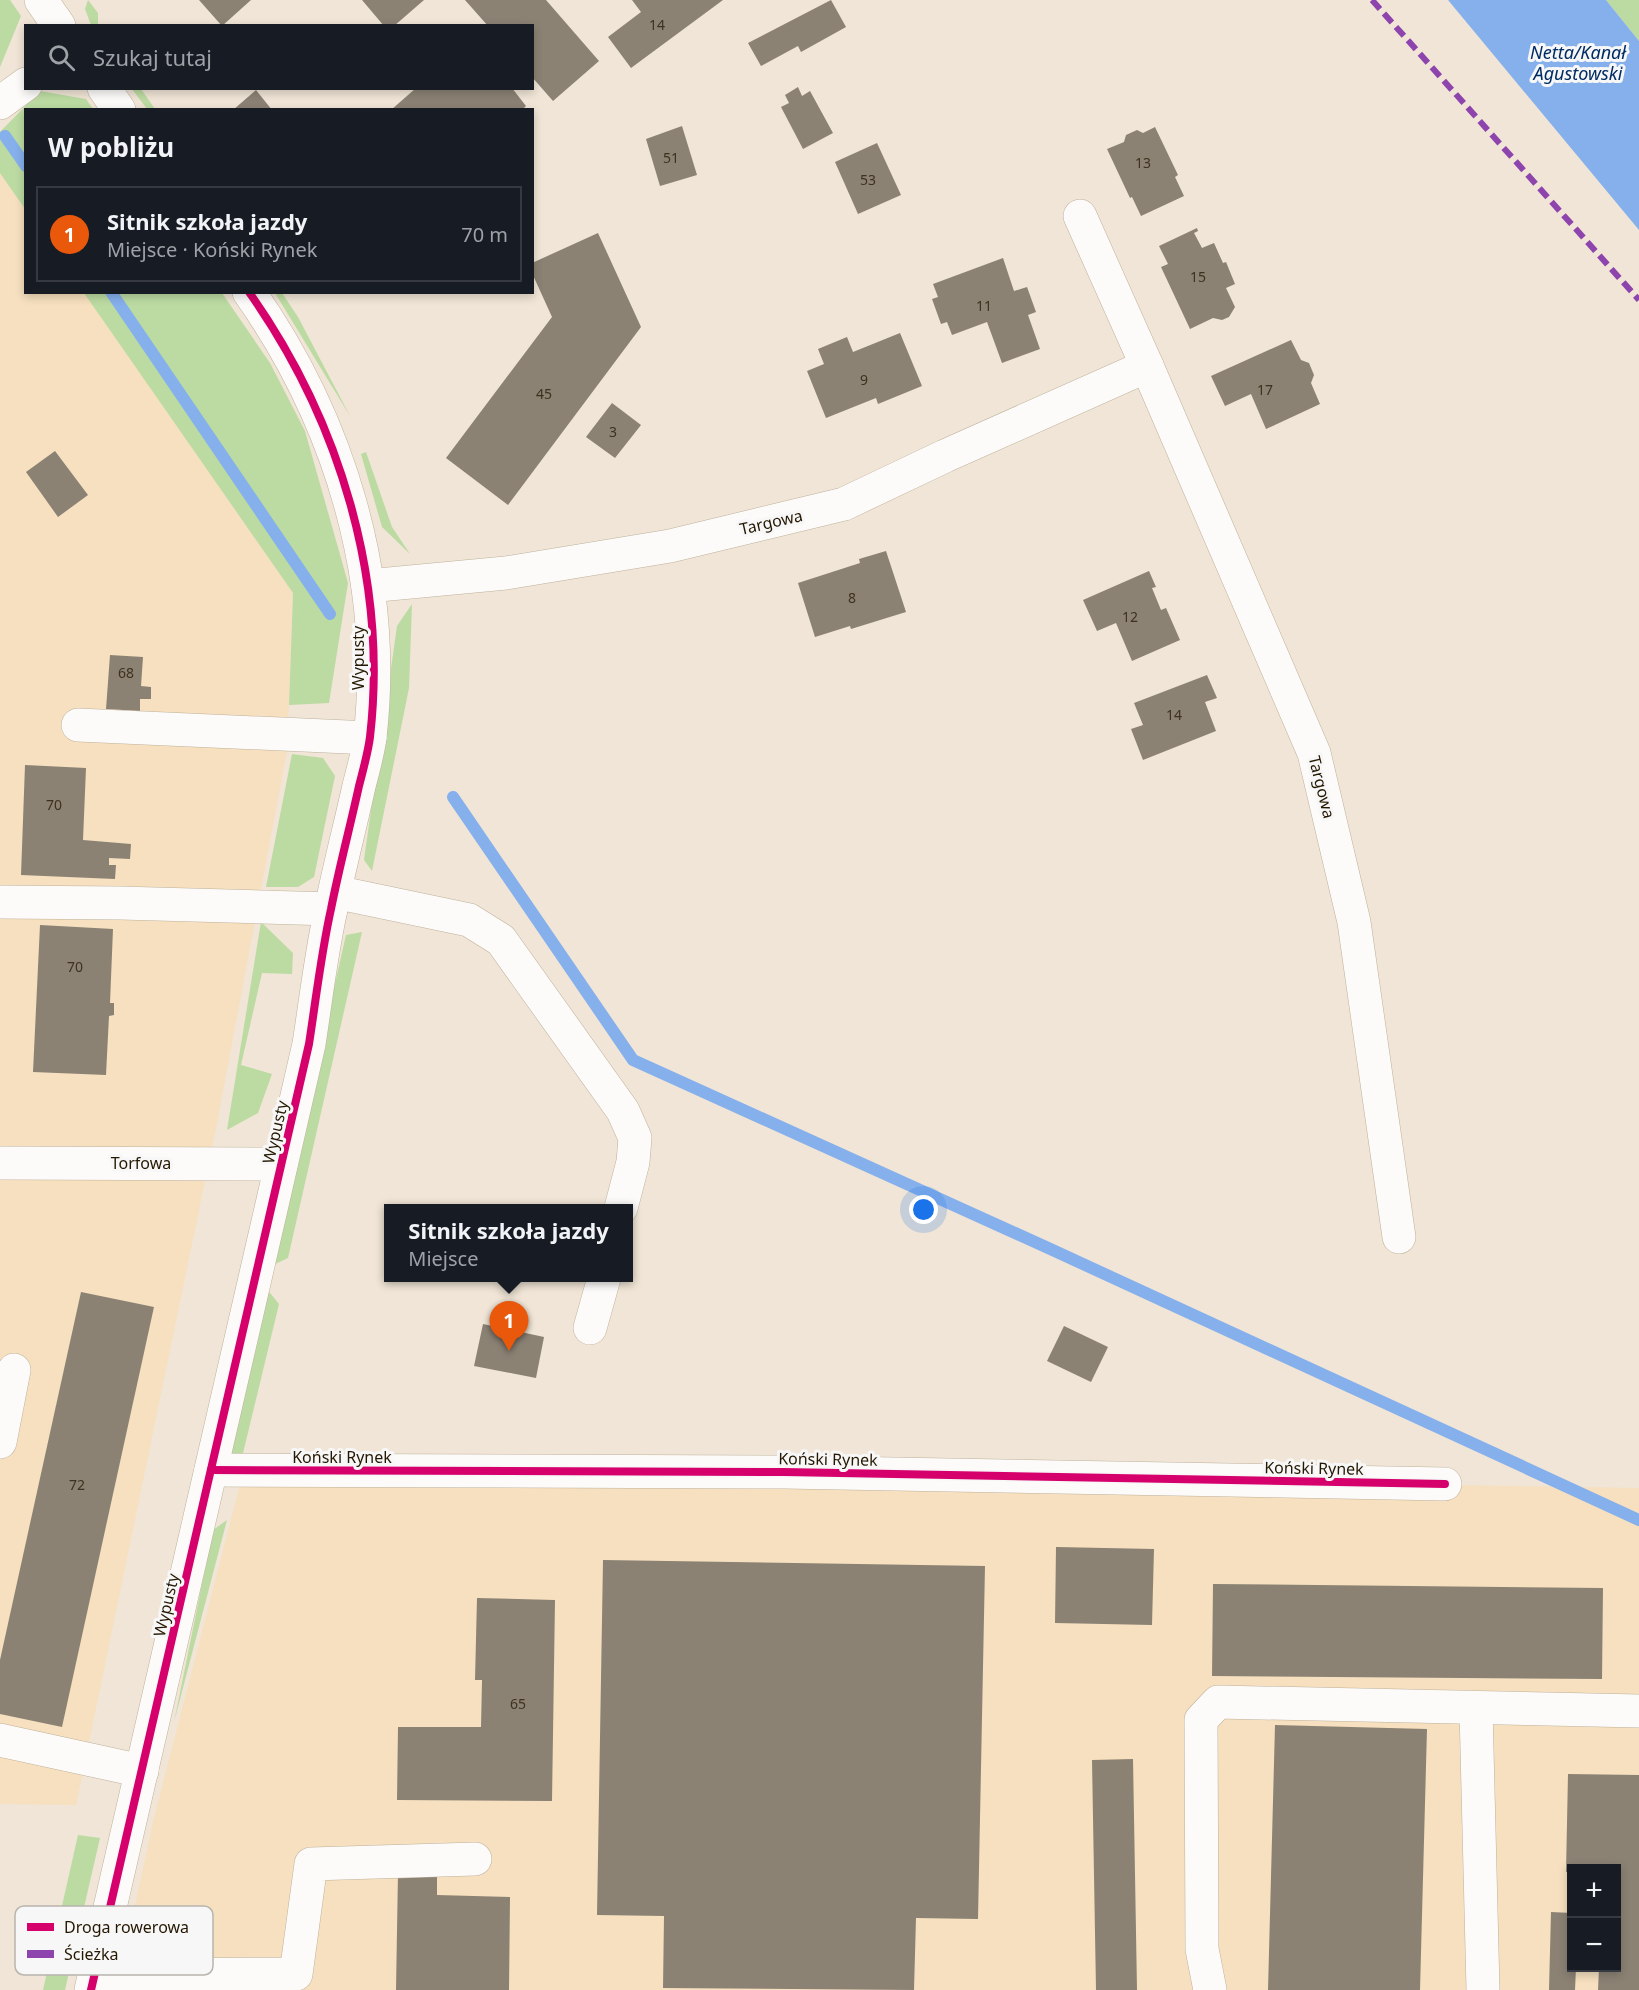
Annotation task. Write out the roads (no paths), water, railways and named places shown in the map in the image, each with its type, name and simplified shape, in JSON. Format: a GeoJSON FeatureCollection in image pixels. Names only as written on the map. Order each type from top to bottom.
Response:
{"type":"FeatureCollection","features":[{"type":"Feature","properties":{"kind":"street"},"geometry":{"type":"LineString","coordinates":[[0,103],[24,85]]}},
{"type":"Feature","properties":{"kind":"street"},"geometry":{"type":"LineString","coordinates":[[105,90],[117,108]]}},
{"type":"Feature","properties":{"kind":"street","name":"Targowa"},"geometry":{"type":"LineString","coordinates":[[1080,216],[1314,753],[1354,922],[1399,1237]]}},
{"type":"Feature","properties":{"kind":"street","name":"Wypusty"},"geometry":{"type":"LineString","coordinates":[[110,1906],[309,1044],[333,901],[370,738],[375,647],[369,586],[356,521],[338,460],[307,392],[250,294]]}},
{"type":"Feature","properties":{"kind":"street","name":"Targowa"},"geometry":{"type":"LineString","coordinates":[[369,586],[506,573],[670,546],[844,504],[945,456],[1147,366]]}},
{"type":"Feature","properties":{"kind":"street"},"geometry":{"type":"LineString","coordinates":[[78,726],[370,738]]}},
{"type":"Feature","properties":{"kind":"street"},"geometry":{"type":"LineString","coordinates":[[0,902],[333,901],[469,920],[501,940],[623,1110],[635,1138],[633,1162],[622,1204]]}},
{"type":"Feature","properties":{"kind":"street","name":"Torfowa"},"geometry":{"type":"LineString","coordinates":[[0,1163],[281,1164]]}},
{"type":"Feature","properties":{"kind":"street"},"geometry":{"type":"LineString","coordinates":[[590,1328],[603,1282]]}},
{"type":"Feature","properties":{"kind":"street"},"geometry":{"type":"LineString","coordinates":[[0,1442],[14,1370]]}},
{"type":"Feature","properties":{"kind":"street","name":"Koński Rynek"},"geometry":{"type":"LineString","coordinates":[[211,1470],[784,1472],[1445,1484]]}},
{"type":"Feature","properties":{"kind":"street"},"geometry":{"type":"LineString","coordinates":[[1210,1990],[1202,1950],[1200,1720],[1218,1702],[1639,1711]]}},
{"type":"Feature","properties":{"kind":"street"},"geometry":{"type":"LineString","coordinates":[[1476,1709],[1484,1990]]}},
{"type":"Feature","properties":{"kind":"street"},"geometry":{"type":"LineString","coordinates":[[0,1740],[142,1771]]}},
{"type":"Feature","properties":{"kind":"street"},"geometry":{"type":"LineString","coordinates":[[92,1982],[296,1974],[311,1864],[475,1859]]}},
{"type":"Feature","properties":{"kind":"water","name":"Netta/Kanał Agustowski"},"geometry":{"type":"Polygon","coordinates":[[[1448,0],[1606,0],[1639,41],[1639,230],[1448,0]]]}},
{"type":"Feature","properties":{"kind":"waterway"},"geometry":{"type":"LineString","coordinates":[[5,136],[24,163]]}},
{"type":"Feature","properties":{"kind":"waterway"},"geometry":{"type":"LineString","coordinates":[[112,294],[330,614]]}},
{"type":"Feature","properties":{"kind":"waterway"},"geometry":{"type":"LineString","coordinates":[[453,797],[633,1060],[1639,1520]]}},
{"type":"Feature","properties":{"kind":"place","name":"Sitnik szkoła jazdy"},"geometry":{"type":"Point","coordinates":[509,1351]}}]}
